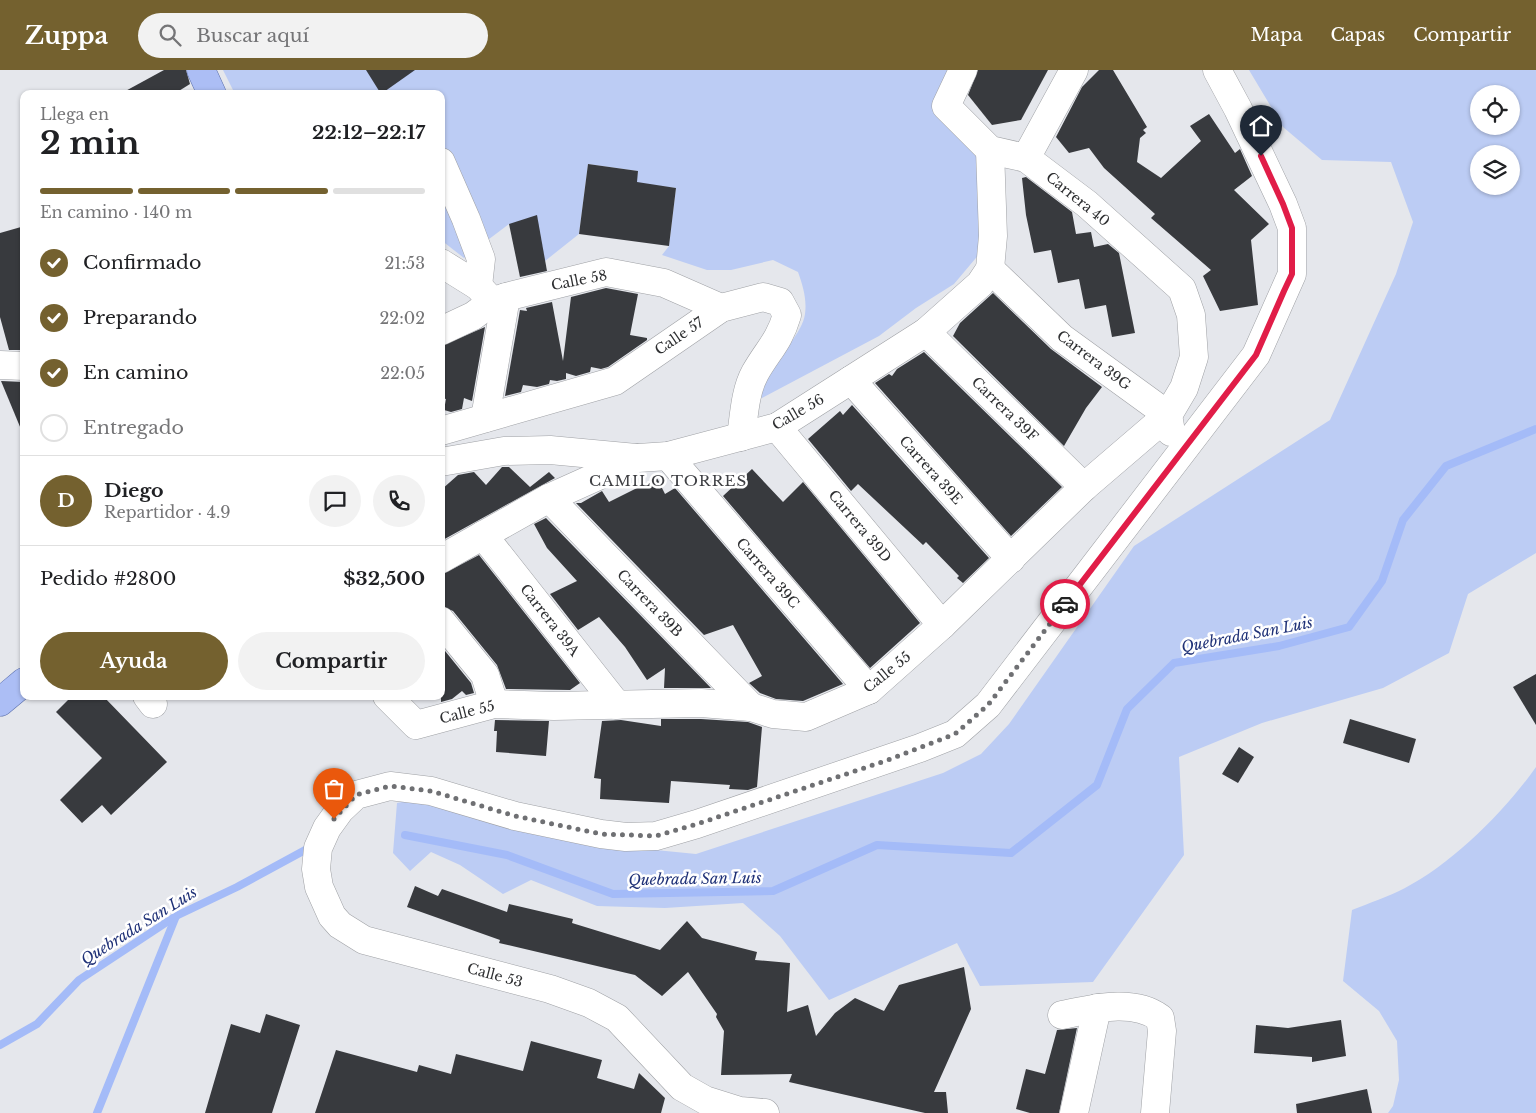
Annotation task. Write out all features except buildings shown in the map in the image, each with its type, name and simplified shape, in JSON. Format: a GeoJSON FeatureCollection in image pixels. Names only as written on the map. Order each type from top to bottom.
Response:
{"type":"FeatureCollection","features":[{"type":"Feature","properties":{"kind":"main road"},"geometry":{"type":"LineString","coordinates":[[201,70],[210,90]]}},
{"type":"Feature","properties":{"kind":"main road"},"geometry":{"type":"LineString","coordinates":[[0,702],[20,685]]}},
{"type":"Feature","properties":{"kind":"street"},"geometry":{"type":"LineString","coordinates":[[963,70],[946,106],[990,150],[993,236],[990,269]]}},
{"type":"Feature","properties":{"kind":"street"},"geometry":{"type":"LineString","coordinates":[[1026,158],[1074,70]]}},
{"type":"Feature","properties":{"kind":"street"},"geometry":{"type":"LineString","coordinates":[[1175,460],[1256,355],[1292,274],[1292,228],[1283,204],[1238,109],[1217,70]]}},
{"type":"Feature","properties":{"kind":"street","name":"Carrera 40"},"geometry":{"type":"LineString","coordinates":[[990,150],[1026,158],[1087,204],[1182,289],[1191,315]]}},
{"type":"Feature","properties":{"kind":"street"},"geometry":{"type":"LineString","coordinates":[[445,171],[481,258],[492,295],[485,418]]}},
{"type":"Feature","properties":{"kind":"street"},"geometry":{"type":"LineString","coordinates":[[445,266],[492,295]]}},
{"type":"Feature","properties":{"kind":"street","name":"Calle 56"},"geometry":{"type":"LineString","coordinates":[[445,557],[549,498],[638,458],[668,456],[777,427],[926,332],[980,284],[990,269]]}},
{"type":"Feature","properties":{"kind":"street","name":"Carrera 39G"},"geometry":{"type":"LineString","coordinates":[[990,269],[1062,338],[1168,415]]}},
{"type":"Feature","properties":{"kind":"street","name":"Calle 58"},"geometry":{"type":"LineString","coordinates":[[445,329],[473,316],[492,295],[606,272],[664,284],[721,308]]}},
{"type":"Feature","properties":{"kind":"street","name":"Calle 57"},"geometry":{"type":"LineString","coordinates":[[445,430],[615,381],[721,308],[763,296],[780,302],[787,315],[780,336],[755,374],[745,406],[741,437]]}},
{"type":"Feature","properties":{"kind":"street","name":"Calle 55"},"geometry":{"type":"LineString","coordinates":[[391,700],[416,725],[494,704],[554,706],[701,703],[751,707],[774,714],[806,716],[869,690],[942,625],[1084,487],[1168,415],[1184,388],[1194,357],[1191,315]]}},
{"type":"Feature","properties":{"kind":"street","name":"Carrera 39F"},"geometry":{"type":"LineString","coordinates":[[926,332],[1084,487]]}},
{"type":"Feature","properties":{"kind":"street"},"geometry":{"type":"LineString","coordinates":[[0,364],[20,366]]}},
{"type":"Feature","properties":{"kind":"street","name":"Carrera 39E"},"geometry":{"type":"LineString","coordinates":[[851,380],[1011,559]]}},
{"type":"Feature","properties":{"kind":"street"},"geometry":{"type":"LineString","coordinates":[[1168,415],[1175,460]]}},
{"type":"Feature","properties":{"kind":"street","name":"Carrera 39D"},"geometry":{"type":"LineString","coordinates":[[777,427],[942,625]]}},
{"type":"Feature","properties":{"kind":"street"},"geometry":{"type":"LineString","coordinates":[[445,461],[504,451],[550,450],[638,458]]}},
{"type":"Feature","properties":{"kind":"street","name":"Carrera 39C"},"geometry":{"type":"LineString","coordinates":[[668,456],[869,690]]}},
{"type":"Feature","properties":{"kind":"street","name":"Calle 53"},"geometry":{"type":"LineString","coordinates":[[765,1113],[740,1111],[705,1100],[682,1087],[617,1018],[590,1003],[550,989],[364,940],[340,925],[325,905],[316,869],[318,848],[327,828],[340,810],[356,795],[390,786],[431,791],[515,816],[601,834],[656,836],[879,763],[955,734],[988,705],[1175,460]]}},
{"type":"Feature","properties":{"kind":"street","name":"Carrera 39B"},"geometry":{"type":"LineString","coordinates":[[549,498],[751,707]]}},
{"type":"Feature","properties":{"kind":"street","name":"Carrera 39A"},"geometry":{"type":"LineString","coordinates":[[483,535],[617,705]]}},
{"type":"Feature","properties":{"kind":"street"},"geometry":{"type":"LineString","coordinates":[[445,626],[485,675],[494,704]]}},
{"type":"Feature","properties":{"kind":"street"},"geometry":{"type":"LineString","coordinates":[[1062,1015],[1097,1008],[1137,1007],[1150,1011],[1160,1018],[1162,1031],[1155,1113]]}},
{"type":"Feature","properties":{"kind":"street"},"geometry":{"type":"LineString","coordinates":[[1074,1113],[1097,1008]]}},
{"type":"Feature","properties":{"kind":"shaded area"},"geometry":{"type":"Polygon","coordinates":[[[223,70],[959,70],[960,102],[990,150],[986,246],[954,284],[916,308],[879,336],[762,398],[752,386],[783,352],[803,323],[805,303],[803,287],[798,272],[773,260],[731,270],[707,270],[662,255],[669,246],[676,188],[652,185],[635,190],[638,171],[588,164],[579,234],[545,261],[509,224],[464,258],[445,243],[445,90],[233,90],[223,70]]]}},
{"type":"Feature","properties":{"kind":"shaded area"},"geometry":{"type":"Polygon","coordinates":[[[1249,70],[1536,70],[1536,553],[1468,594],[1449,653],[1383,688],[1262,723],[1179,757],[1184,855],[1093,982],[980,986],[957,943],[829,1000],[780,936],[743,903],[665,908],[597,906],[531,880],[503,894],[460,865],[431,852],[410,871],[393,853],[397,803],[425,797],[565,841],[696,854],[943,773],[981,754],[1009,724],[1134,546],[1330,420],[1396,274],[1413,222],[1391,162],[1322,160],[1283,127],[1249,70]]]}},
{"type":"Feature","properties":{"kind":"shaded area"},"geometry":{"type":"Polygon","coordinates":[[[1536,767],[1536,1113],[1388,1113],[1393,1106],[1399,1080],[1397,1041],[1379,1011],[1343,981],[1352,910],[1405,888],[1441,865],[1494,818],[1524,784],[1536,767]]]}},
{"type":"Feature","properties":{"kind":"waterway","name":"Quebrada San Luis"},"geometry":{"type":"LineString","coordinates":[[405,835],[507,855],[613,894],[773,891],[877,845],[1011,853],[1097,785],[1127,709],[1174,663],[1279,646],[1349,627],[1382,581],[1403,520],[1446,466],[1536,429]]}},
{"type":"Feature","properties":{"kind":"waterway","name":"Quebrada San Luis"},"geometry":{"type":"LineString","coordinates":[[0,1045],[37,1024],[79,980],[176,916],[237,887],[307,849]]}},
{"type":"Feature","properties":{"kind":"waterway"},"geometry":{"type":"LineString","coordinates":[[97,1113],[176,916]]}},
{"type":"Feature","properties":{"kind":"way so far"},"geometry":{"type":"LineString","coordinates":[[334,819],[340,810],[356,795],[390,786],[431,791],[515,816],[601,834],[626,837],[656,836],[697,824],[888,760],[955,734],[988,705],[1065,604]]}},
{"type":"Feature","properties":{"kind":"district","name":"CAMILO TORRES"},"geometry":{"type":"Point","coordinates":[668,481]}},
{"type":"Feature","properties":{"kind":"route"},"geometry":{"type":"LineString","coordinates":[[1065,604],[1256,355],[1292,274],[1292,228],[1261,156]]}}]}
